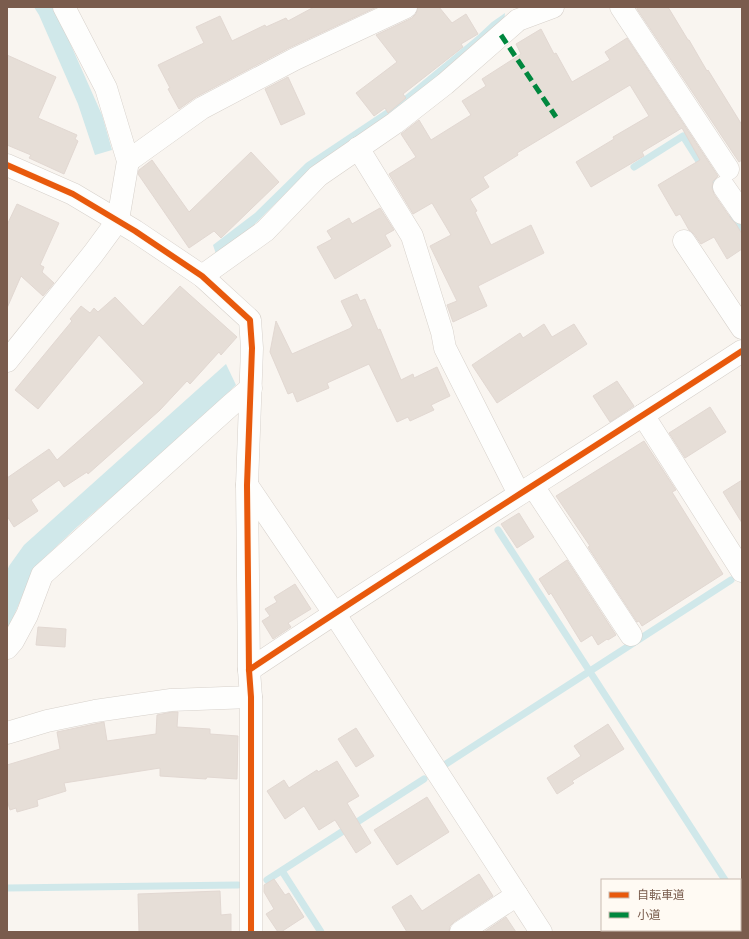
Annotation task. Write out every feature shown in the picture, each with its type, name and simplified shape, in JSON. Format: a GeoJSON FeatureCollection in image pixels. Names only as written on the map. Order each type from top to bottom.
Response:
{"type":"FeatureCollection","features":[{"type":"Feature","properties":{"kind":"street"},"geometry":{"type":"LineString","coordinates":[[7,361],[94,254],[118,220],[128,161],[106,88],[64,7]]}},
{"type":"Feature","properties":{"kind":"street"},"geometry":{"type":"LineString","coordinates":[[128,161],[202,108],[295,59],[371,15],[406,7]]}},
{"type":"Feature","properties":{"kind":"street"},"geometry":{"type":"LineString","coordinates":[[202,276],[265,230],[318,176],[395,123],[445,84],[515,13],[553,7]]}},
{"type":"Feature","properties":{"kind":"street"},"geometry":{"type":"LineString","coordinates":[[621,7],[726,178],[742,213]]}},
{"type":"Feature","properties":{"kind":"street"},"geometry":{"type":"LineString","coordinates":[[358,148],[412,236],[442,332],[445,348],[526,490],[631,635]]}},
{"type":"Feature","properties":{"kind":"street"},"geometry":{"type":"LineString","coordinates":[[7,165],[73,194],[118,220],[202,276],[250,320],[252,348],[247,486],[249,670],[251,697],[251,932]]}},
{"type":"Feature","properties":{"kind":"street"},"geometry":{"type":"LineString","coordinates":[[684,241],[742,328]]}},
{"type":"Feature","properties":{"kind":"street"},"geometry":{"type":"LineString","coordinates":[[249,670],[334,613],[742,351]]}},
{"type":"Feature","properties":{"kind":"street"},"geometry":{"type":"LineString","coordinates":[[7,648],[13,641],[27,615],[42,575],[251,388]]}},
{"type":"Feature","properties":{"kind":"street"},"geometry":{"type":"LineString","coordinates":[[643,415],[742,571]]}},
{"type":"Feature","properties":{"kind":"street"},"geometry":{"type":"LineString","coordinates":[[247,486],[334,613],[541,932]]}},
{"type":"Feature","properties":{"kind":"street"},"geometry":{"type":"LineString","coordinates":[[7,733],[47,720],[95,711],[171,700],[251,697]]}},
{"type":"Feature","properties":{"kind":"street"},"geometry":{"type":"LineString","coordinates":[[461,932],[517,896]]}},
{"type":"Feature","properties":{"kind":"water"},"geometry":{"type":"Polygon","coordinates":[[[34,7],[54,7],[102,115],[112,150],[95,155],[78,104],[39,15],[34,7]]]}},
{"type":"Feature","properties":{"kind":"water"},"geometry":{"type":"Polygon","coordinates":[[[505,13],[504,23],[446,74],[310,169],[257,222],[238,239],[216,254],[213,245],[255,213],[306,163],[396,103],[492,22],[505,13]]]}},
{"type":"Feature","properties":{"kind":"water"},"geometry":{"type":"Polygon","coordinates":[[[226,364],[236,385],[179,439],[77,527],[42,560],[29,580],[7,632],[7,571],[24,545],[226,364]]]}},
{"type":"Feature","properties":{"kind":"building"},"geometry":{"type":"Polygon","coordinates":[[[314,7],[377,7],[289,48],[196,97],[179,109],[168,89],[170,88],[158,65],[204,43],[196,27],[220,16],[232,41],[265,25],[266,27],[286,18],[288,21],[314,7]]]}},
{"type":"Feature","properties":{"kind":"building"},"geometry":{"type":"Polygon","coordinates":[[[418,7],[439,7],[452,23],[466,14],[478,34],[461,44],[463,47],[403,94],[406,98],[388,113],[385,108],[374,116],[356,93],[397,62],[376,35],[412,18],[416,14],[418,7]]]}},
{"type":"Feature","properties":{"kind":"building"},"geometry":{"type":"Polygon","coordinates":[[[637,7],[668,7],[742,125],[742,160],[739,162],[637,7]]]}},
{"type":"Feature","properties":{"kind":"building"},"geometry":{"type":"Polygon","coordinates":[[[541,29],[554,54],[556,53],[572,82],[610,60],[605,52],[627,38],[718,176],[713,181],[712,188],[714,194],[742,234],[742,249],[727,259],[714,237],[701,244],[689,230],[680,214],[676,216],[658,185],[700,160],[682,128],[642,152],[644,156],[591,187],[576,162],[614,139],[613,137],[649,116],[630,85],[517,153],[518,155],[483,177],[489,187],[470,199],[477,211],[475,212],[491,245],[531,225],[544,253],[478,286],[487,306],[453,322],[447,305],[457,301],[430,246],[451,235],[432,203],[413,214],[389,174],[416,157],[401,134],[419,120],[431,140],[471,115],[462,101],[486,86],[482,79],[521,54],[516,44],[541,29]]]}},
{"type":"Feature","properties":{"kind":"building"},"geometry":{"type":"Polygon","coordinates":[[[7,55],[56,77],[38,118],[77,135],[75,139],[78,141],[64,174],[29,158],[31,155],[7,145],[7,55]]]}},
{"type":"Feature","properties":{"kind":"building"},"geometry":{"type":"Polygon","coordinates":[[[288,77],[305,114],[281,125],[265,89],[288,77]]]}},
{"type":"Feature","properties":{"kind":"building"},"geometry":{"type":"Polygon","coordinates":[[[251,152],[279,182],[221,238],[214,231],[189,248],[138,174],[139,170],[152,160],[189,212],[251,152]]]}},
{"type":"Feature","properties":{"kind":"building"},"geometry":{"type":"Polygon","coordinates":[[[17,204],[59,223],[40,265],[44,267],[42,272],[54,283],[43,296],[21,276],[7,308],[7,225],[17,204]]]}},
{"type":"Feature","properties":{"kind":"building"},"geometry":{"type":"Polygon","coordinates":[[[380,208],[394,230],[385,235],[391,246],[335,279],[317,247],[332,239],[327,231],[349,218],[352,224],[380,208]]]}},
{"type":"Feature","properties":{"kind":"building"},"geometry":{"type":"Polygon","coordinates":[[[180,286],[237,337],[221,355],[219,352],[190,384],[187,381],[160,410],[88,474],[87,472],[64,487],[59,480],[31,500],[38,511],[14,527],[7,516],[7,478],[49,449],[57,460],[144,383],[99,335],[38,409],[15,390],[72,321],[70,319],[81,306],[90,313],[94,308],[98,312],[115,297],[143,326],[180,286]]]}},
{"type":"Feature","properties":{"kind":"building"},"geometry":{"type":"Polygon","coordinates":[[[357,294],[360,301],[365,299],[378,330],[380,329],[401,380],[413,374],[414,378],[437,367],[450,396],[431,405],[434,410],[410,421],[408,417],[397,422],[369,364],[327,383],[329,388],[297,402],[293,392],[288,394],[270,352],[276,321],[292,354],[351,328],[353,326],[341,301],[357,294]]]}},
{"type":"Feature","properties":{"kind":"building"},"geometry":{"type":"Polygon","coordinates":[[[544,324],[552,337],[574,324],[587,344],[497,403],[472,365],[520,333],[523,338],[544,324]]]}},
{"type":"Feature","properties":{"kind":"building"},"geometry":{"type":"Polygon","coordinates":[[[617,381],[634,406],[610,422],[593,396],[617,381]]]}},
{"type":"Feature","properties":{"kind":"building"},"geometry":{"type":"Polygon","coordinates":[[[710,407],[726,432],[685,458],[669,433],[710,407]]]}},
{"type":"Feature","properties":{"kind":"building"},"geometry":{"type":"Polygon","coordinates":[[[644,441],[676,490],[672,492],[723,574],[642,626],[639,621],[637,622],[588,547],[590,546],[556,496],[644,441]]]}},
{"type":"Feature","properties":{"kind":"building"},"geometry":{"type":"Polygon","coordinates":[[[742,480],[742,523],[723,492],[742,480]]]}},
{"type":"Feature","properties":{"kind":"building"},"geometry":{"type":"Polygon","coordinates":[[[519,513],[534,537],[517,548],[501,524],[519,513]]]}},
{"type":"Feature","properties":{"kind":"building"},"geometry":{"type":"Polygon","coordinates":[[[567,560],[616,635],[598,645],[592,635],[581,642],[551,593],[549,595],[539,579],[567,560]]]}},
{"type":"Feature","properties":{"kind":"building"},"geometry":{"type":"Polygon","coordinates":[[[295,584],[311,609],[288,623],[291,627],[273,639],[262,621],[270,616],[265,609],[277,602],[274,597],[295,584]]]}},
{"type":"Feature","properties":{"kind":"building"},"geometry":{"type":"Polygon","coordinates":[[[38,627],[66,629],[65,647],[36,645],[38,627]]]}},
{"type":"Feature","properties":{"kind":"building"},"geometry":{"type":"Polygon","coordinates":[[[178,712],[177,727],[210,729],[210,734],[238,736],[237,779],[207,777],[206,779],[160,776],[160,768],[64,783],[66,791],[37,800],[38,806],[17,812],[16,808],[10,810],[7,800],[7,765],[60,749],[57,732],[104,722],[107,741],[156,734],[157,715],[178,712]]]}},
{"type":"Feature","properties":{"kind":"building"},"geometry":{"type":"Polygon","coordinates":[[[608,724],[624,749],[572,781],[574,783],[557,794],[547,778],[581,756],[574,746],[608,724]]]}},
{"type":"Feature","properties":{"kind":"building"},"geometry":{"type":"Polygon","coordinates":[[[356,728],[374,756],[356,767],[338,739],[356,728]]]}},
{"type":"Feature","properties":{"kind":"building"},"geometry":{"type":"Polygon","coordinates":[[[337,761],[359,796],[347,803],[371,843],[356,853],[335,820],[319,830],[304,806],[285,819],[267,791],[284,780],[289,788],[317,770],[318,772],[337,761]]]}},
{"type":"Feature","properties":{"kind":"building"},"geometry":{"type":"Polygon","coordinates":[[[427,797],[449,832],[397,865],[374,830],[427,797]]]}},
{"type":"Feature","properties":{"kind":"building"},"geometry":{"type":"Polygon","coordinates":[[[479,874],[493,896],[454,922],[450,926],[449,932],[407,932],[392,907],[411,895],[422,911],[479,874]]]}},
{"type":"Feature","properties":{"kind":"building"},"geometry":{"type":"Polygon","coordinates":[[[274,879],[285,895],[289,893],[304,917],[281,932],[278,932],[266,914],[274,909],[264,892],[264,885],[274,879]]]}},
{"type":"Feature","properties":{"kind":"building"},"geometry":{"type":"Polygon","coordinates":[[[220,891],[221,915],[231,914],[231,932],[139,932],[138,894],[220,891]]]}},
{"type":"Feature","properties":{"kind":"building"},"geometry":{"type":"Polygon","coordinates":[[[506,917],[516,932],[484,932],[506,917]]]}},
{"type":"Feature","properties":{"kind":"waterway"},"geometry":{"type":"LineString","coordinates":[[634,167],[683,136],[718,191]]}},
{"type":"Feature","properties":{"kind":"waterway"},"geometry":{"type":"LineString","coordinates":[[733,215],[742,229]]}},
{"type":"Feature","properties":{"kind":"waterway"},"geometry":{"type":"LineString","coordinates":[[498,530],[724,879]]}},
{"type":"Feature","properties":{"kind":"waterway"},"geometry":{"type":"LineString","coordinates":[[446,764],[731,580]]}},
{"type":"Feature","properties":{"kind":"waterway"},"geometry":{"type":"LineString","coordinates":[[267,880],[424,779]]}},
{"type":"Feature","properties":{"kind":"waterway"},"geometry":{"type":"LineString","coordinates":[[282,871],[321,932]]}},
{"type":"Feature","properties":{"kind":"waterway"},"geometry":{"type":"LineString","coordinates":[[7,888],[238,885]]}},
{"type":"Feature","properties":{"kind":"marked path"},"geometry":{"type":"LineString","coordinates":[[501,35],[556,117]]}},
{"type":"Feature","properties":{"kind":"cycle path"},"geometry":{"type":"LineString","coordinates":[[7,165],[73,194],[135,231],[202,276],[250,320],[252,348],[247,485],[249,670],[251,697],[251,932]]}},
{"type":"Feature","properties":{"kind":"cycle path"},"geometry":{"type":"LineString","coordinates":[[249,670],[742,351]]}}]}
